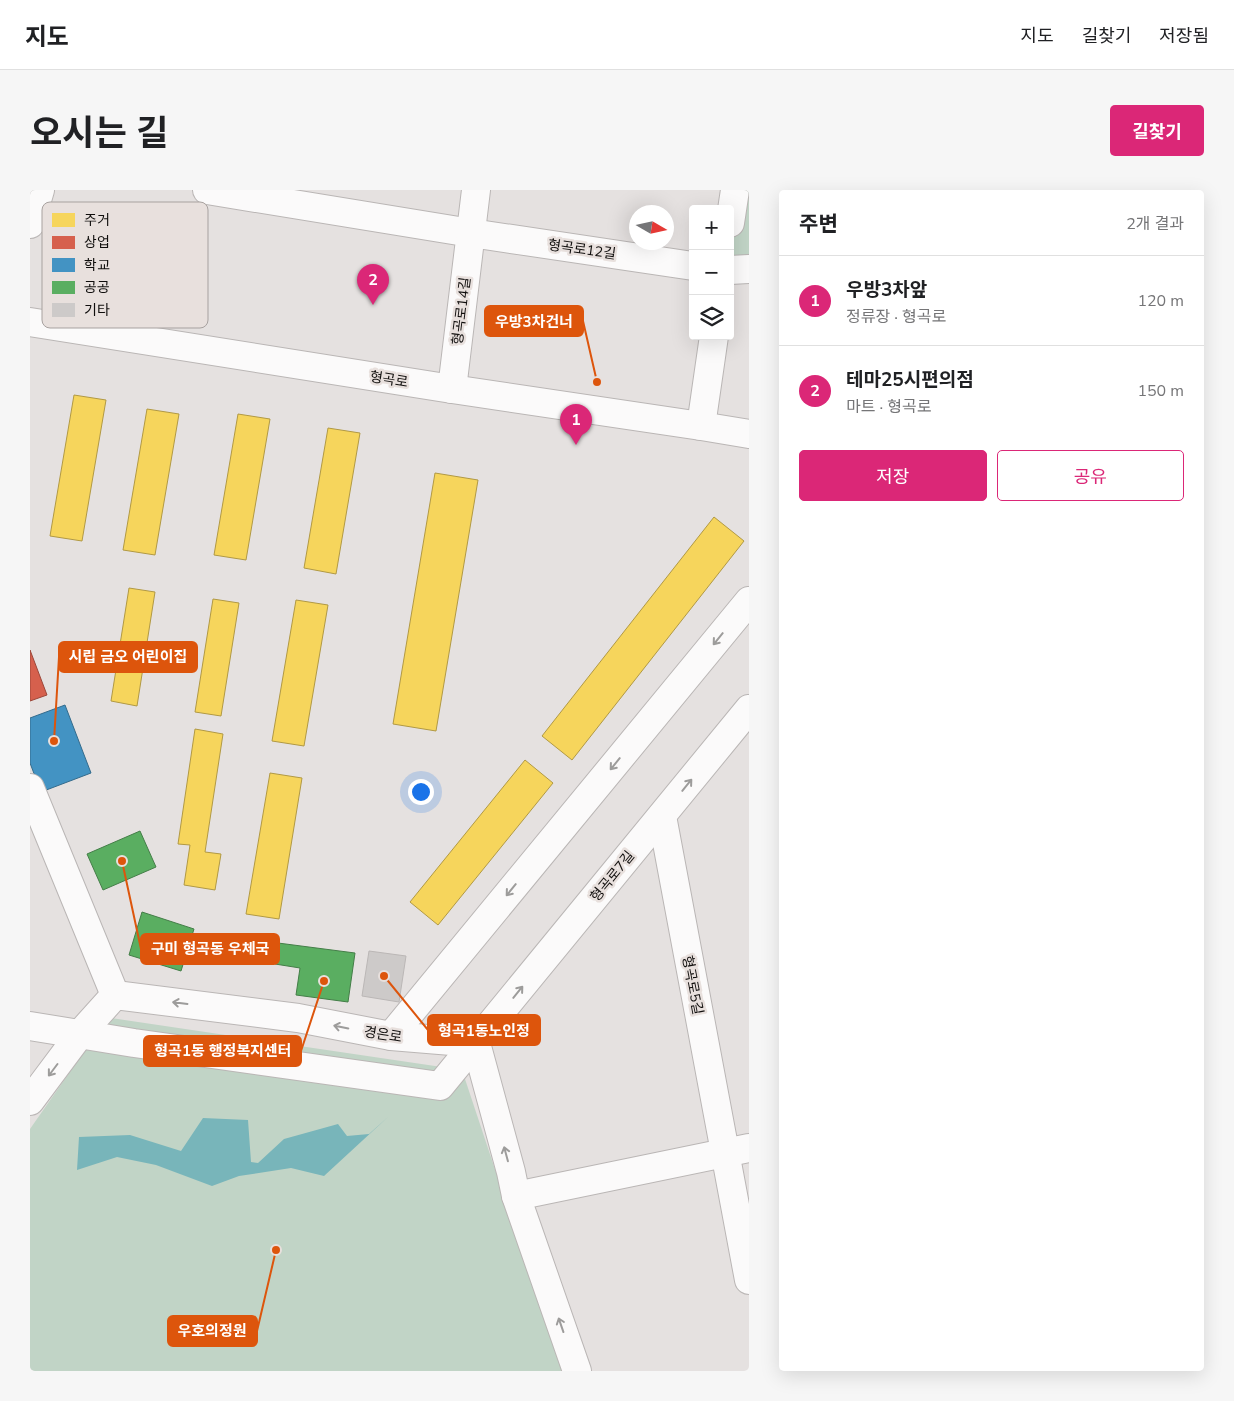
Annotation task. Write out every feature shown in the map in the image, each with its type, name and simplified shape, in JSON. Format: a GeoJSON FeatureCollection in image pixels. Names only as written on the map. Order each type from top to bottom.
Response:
{"type":"FeatureCollection","features":[{"type":"Feature","properties":{"kind":"street"},"geometry":{"type":"LineString","coordinates":[[30,224],[40,190]]}},
{"type":"Feature","properties":{"kind":"street"},"geometry":{"type":"LineString","coordinates":[[207,190],[328,200],[470,232]]}},
{"type":"Feature","properties":{"kind":"street","name":"형곡로14길"},"geometry":{"type":"LineString","coordinates":[[452,389],[476,190]]}},
{"type":"Feature","properties":{"kind":"street"},"geometry":{"type":"LineString","coordinates":[[733,205],[735,190]]}},
{"type":"Feature","properties":{"kind":"street","name":"형곡로12길"},"geometry":{"type":"LineString","coordinates":[[470,232],[689,265]]}},
{"type":"Feature","properties":{"kind":"street"},"geometry":{"type":"LineString","coordinates":[[734,270],[749,269]]}},
{"type":"Feature","properties":{"kind":"street","name":"형곡로"},"geometry":{"type":"LineString","coordinates":[[68,328],[749,434]]}},
{"type":"Feature","properties":{"kind":"street"},"geometry":{"type":"LineString","coordinates":[[701,426],[713,340]]}},
{"type":"Feature","properties":{"kind":"street"},"geometry":{"type":"LineString","coordinates":[[391,1036],[749,601]]}},
{"type":"Feature","properties":{"kind":"street","name":"형곡로7길"},"geometry":{"type":"LineString","coordinates":[[80,1034],[440,1086],[749,709]]}},
{"type":"Feature","properties":{"kind":"street"},"geometry":{"type":"LineString","coordinates":[[30,788],[115,995],[80,1034],[30,1101]]}},
{"type":"Feature","properties":{"kind":"street","name":"형곡로5길"},"geometry":{"type":"LineString","coordinates":[[662,816],[737,1151],[749,1280]]}},
{"type":"Feature","properties":{"kind":"street","name":"경은로"},"geometry":{"type":"LineString","coordinates":[[115,995],[298,1018],[391,1036],[476,1043]]}},
{"type":"Feature","properties":{"kind":"street"},"geometry":{"type":"LineString","coordinates":[[30,1026],[80,1034]]}},
{"type":"Feature","properties":{"kind":"street"},"geometry":{"type":"LineString","coordinates":[[476,1043],[516,1196],[577,1371]]}},
{"type":"Feature","properties":{"kind":"street"},"geometry":{"type":"LineString","coordinates":[[516,1196],[737,1151]]}},
{"type":"Feature","properties":{"kind":"green space"},"geometry":{"type":"Polygon","coordinates":[[[741,190],[749,190],[749,257],[734,256],[734,232],[741,190]]]}},
{"type":"Feature","properties":{"kind":"green space"},"geometry":{"type":"Polygon","coordinates":[[[111,1013],[111,1018],[462,1070],[562,1371],[30,1371],[30,1129],[111,1013]]]}},
{"type":"Feature","properties":{"kind":"water"},"geometry":{"type":"Polygon","coordinates":[[[388,1117],[324,1176],[291,1168],[239,1176],[212,1186],[156,1165],[117,1157],[77,1170],[79,1137],[130,1135],[181,1151],[203,1118],[248,1120],[251,1162],[258,1163],[284,1139],[338,1124],[347,1136],[369,1134],[388,1117]]]}},
{"type":"Feature","properties":{"kind":"building: 주거"},"geometry":{"type":"Polygon","coordinates":[[[74,395],[106,400],[82,541],[50,536],[74,395]]]}},
{"type":"Feature","properties":{"kind":"building: 주거"},"geometry":{"type":"Polygon","coordinates":[[[147,409],[179,414],[155,555],[123,550],[147,409]]]}},
{"type":"Feature","properties":{"kind":"building: 주거"},"geometry":{"type":"Polygon","coordinates":[[[238,414],[270,419],[246,560],[214,555],[238,414]]]}},
{"type":"Feature","properties":{"kind":"building: 주거"},"geometry":{"type":"Polygon","coordinates":[[[328,428],[360,433],[336,574],[304,568],[328,428]]]}},
{"type":"Feature","properties":{"kind":"building: 주거"},"geometry":{"type":"Polygon","coordinates":[[[435,473],[478,480],[436,731],[393,724],[435,473]]]}},
{"type":"Feature","properties":{"kind":"building: 주거"},"geometry":{"type":"Polygon","coordinates":[[[714,517],[744,541],[572,760],[542,736],[714,517]]]}},
{"type":"Feature","properties":{"kind":"building: 주거"},"geometry":{"type":"Polygon","coordinates":[[[129,588],[155,592],[137,706],[111,701],[129,588]]]}},
{"type":"Feature","properties":{"kind":"building: 주거"},"geometry":{"type":"Polygon","coordinates":[[[213,599],[239,603],[221,716],[195,712],[213,599]]]}},
{"type":"Feature","properties":{"kind":"building: 주거"},"geometry":{"type":"Polygon","coordinates":[[[296,600],[328,605],[304,746],[272,741],[296,600]]]}},
{"type":"Feature","properties":{"kind":"building: 주거"},"geometry":{"type":"Polygon","coordinates":[[[195,729],[223,734],[205,852],[221,854],[215,890],[184,885],[190,845],[178,844],[195,729]]]}},
{"type":"Feature","properties":{"kind":"building: 주거"},"geometry":{"type":"Polygon","coordinates":[[[525,760],[553,783],[438,925],[410,902],[525,760]]]}},
{"type":"Feature","properties":{"kind":"building: 주거"},"geometry":{"type":"Polygon","coordinates":[[[270,773],[302,778],[279,919],[246,914],[270,773]]]}},
{"type":"Feature","properties":{"kind":"building: 상업"},"geometry":{"type":"Polygon","coordinates":[[[30,650],[47,695],[30,701],[30,650]]]}},
{"type":"Feature","properties":{"kind":"building: 학교"},"geometry":{"type":"Polygon","coordinates":[[[65,705],[91,773],[41,792],[30,763],[30,718],[65,705]]]}},
{"type":"Feature","properties":{"kind":"building: 공공"},"geometry":{"type":"Polygon","coordinates":[[[140,831],[156,867],[103,890],[87,854],[140,831]]]}},
{"type":"Feature","properties":{"kind":"building: 공공"},"geometry":{"type":"Polygon","coordinates":[[[142,912],[194,929],[181,971],[129,955],[142,912]]]}},
{"type":"Feature","properties":{"kind":"building: 공공"},"geometry":{"type":"Polygon","coordinates":[[[278,943],[355,953],[348,1002],[296,995],[300,968],[275,964],[278,943]]]}},
{"type":"Feature","properties":{"kind":"building: 기타"},"geometry":{"type":"Polygon","coordinates":[[[369,951],[406,956],[399,1002],[362,996],[369,951]]]}},
{"type":"Feature","properties":{"kind":"place","name":"테마25시편의점"},"geometry":{"type":"Point","coordinates":[373,305]}},
{"type":"Feature","properties":{"kind":"place","name":"우방3차건너"},"geometry":{"type":"Point","coordinates":[597,382]}},
{"type":"Feature","properties":{"kind":"place","name":"우방3차앞"},"geometry":{"type":"Point","coordinates":[576,445]}},
{"type":"Feature","properties":{"kind":"place","name":"시립 금오 어린이집"},"geometry":{"type":"Point","coordinates":[54,741]}},
{"type":"Feature","properties":{"kind":"place","name":"구미 형곡동 우체국"},"geometry":{"type":"Point","coordinates":[122,861]}},
{"type":"Feature","properties":{"kind":"place","name":"형곡1동노인정"},"geometry":{"type":"Point","coordinates":[384,976]}},
{"type":"Feature","properties":{"kind":"place","name":"형곡1동 행정복지센터"},"geometry":{"type":"Point","coordinates":[324,981]}},
{"type":"Feature","properties":{"kind":"place","name":"우호의정원"},"geometry":{"type":"Point","coordinates":[276,1250]}}]}
